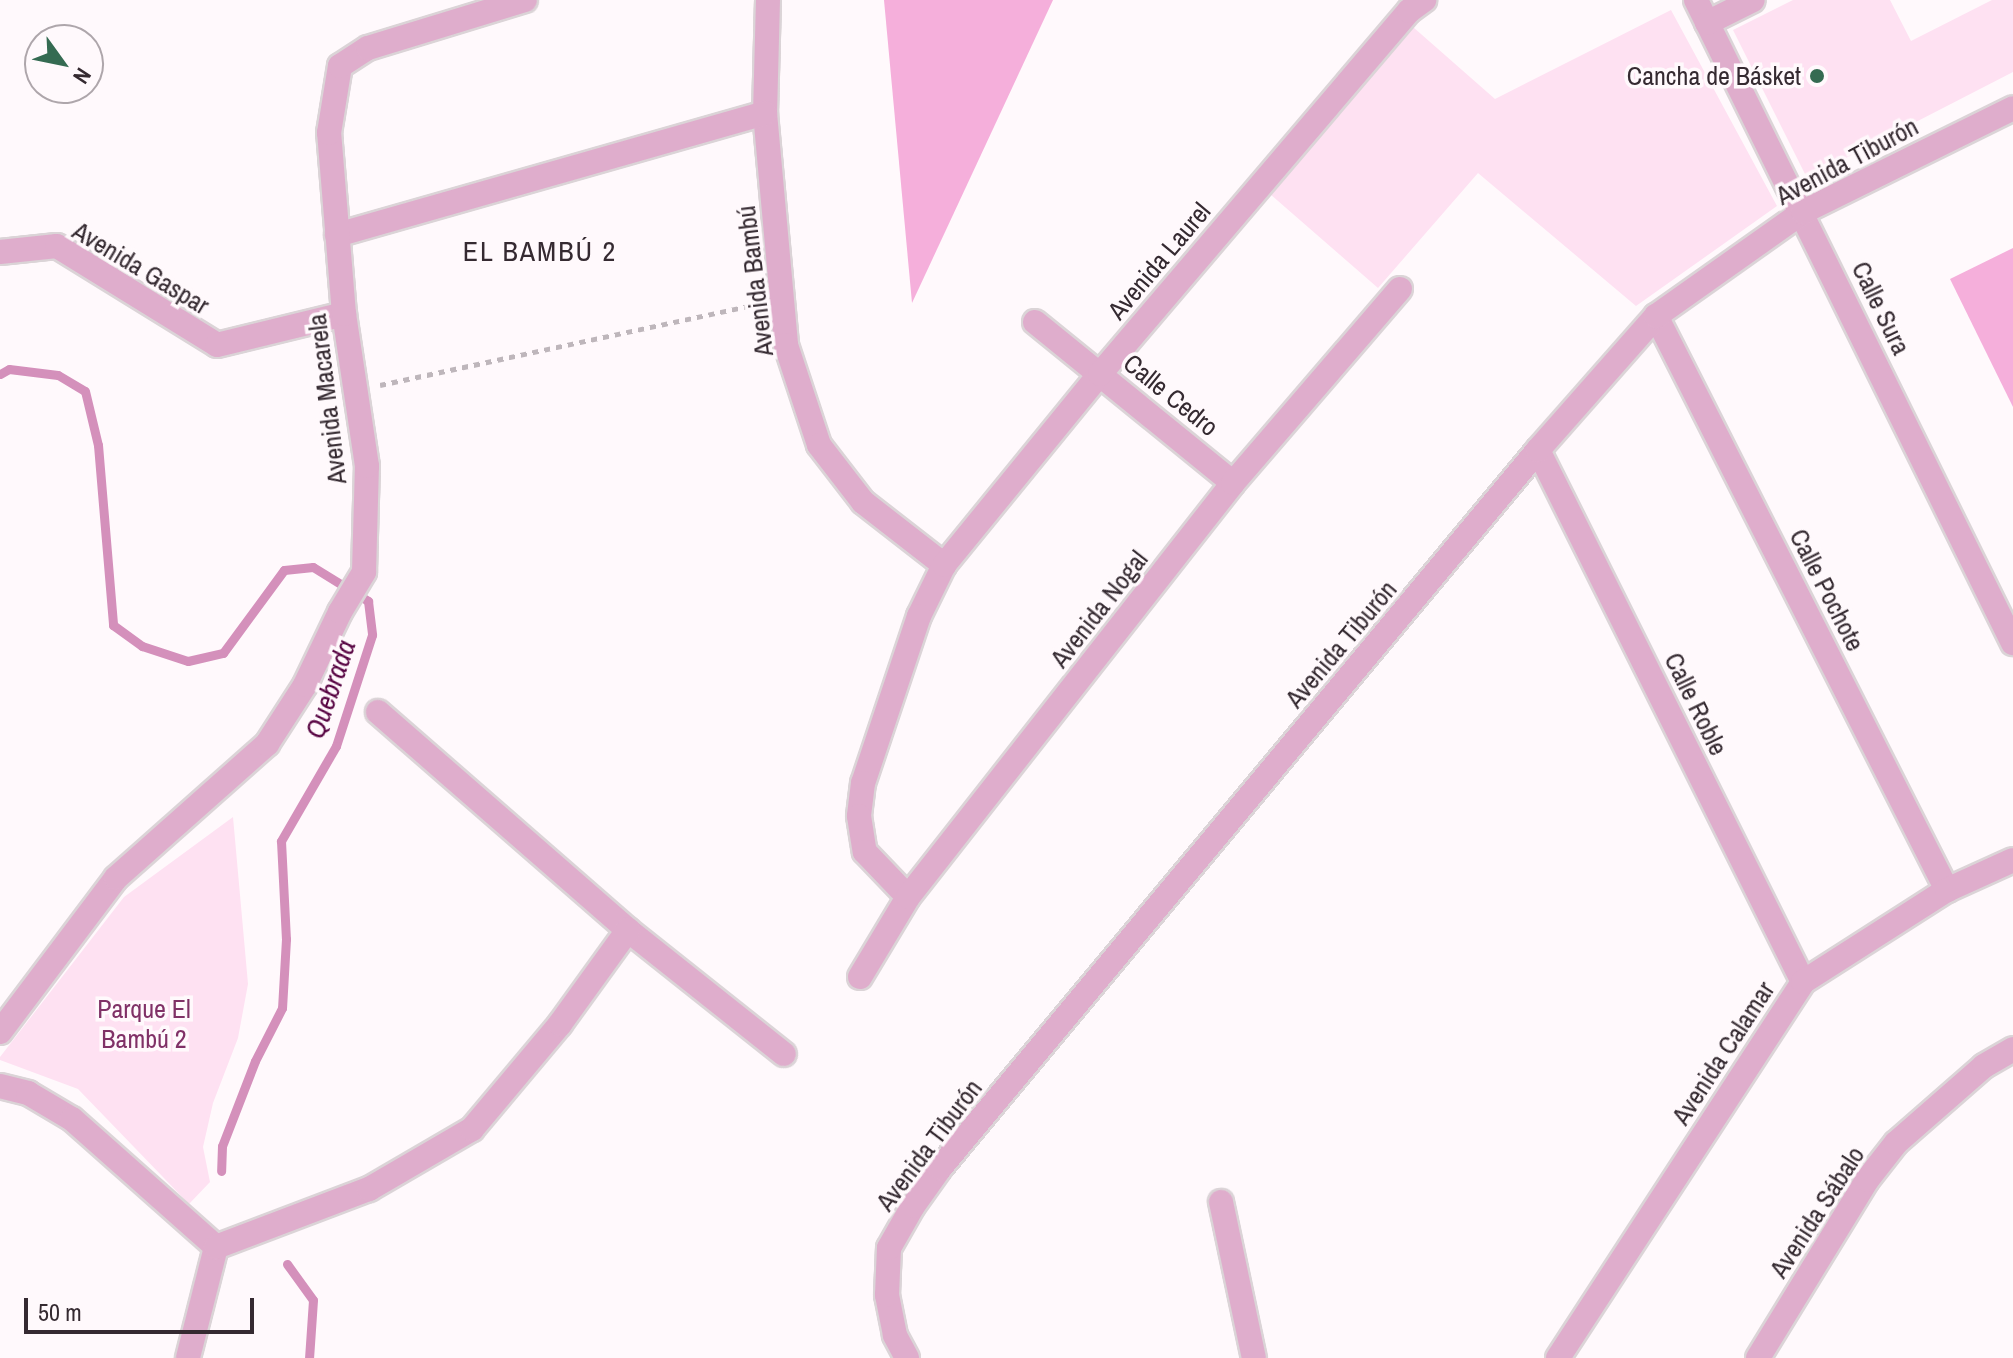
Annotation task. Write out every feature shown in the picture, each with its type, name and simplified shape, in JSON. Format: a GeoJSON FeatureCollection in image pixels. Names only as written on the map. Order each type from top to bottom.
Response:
{"type":"FeatureCollection","features":[{"type":"Feature","properties":{"kind":"street","name":"Avenida Macarela"},"geometry":{"type":"LineString","coordinates":[[0,1032],[116,878],[267,744],[305,685],[340,612],[364,572],[367,466],[344,314],[329,133],[340,66],[368,48],[525,0]]}},
{"type":"Feature","properties":{"kind":"street","name":"Avenida Bambú"},"geometry":{"type":"LineString","coordinates":[[768,0],[765,113],[786,345],[819,445],[863,502],[944,565]]}},
{"type":"Feature","properties":{"kind":"street","name":"Avenida Laurel"},"geometry":{"type":"LineString","coordinates":[[944,565],[1100,374],[1409,11],[1424,0]]}},
{"type":"Feature","properties":{"kind":"street","name":"Calle Sura"},"geometry":{"type":"LineString","coordinates":[[1696,0],[2013,643]]}},
{"type":"Feature","properties":{"kind":"street"},"geometry":{"type":"LineString","coordinates":[[1707,23],[1753,0]]}},
{"type":"Feature","properties":{"kind":"street","name":"Avenida Tiburón"},"geometry":{"type":"LineString","coordinates":[[907,1358],[895,1335],[887,1295],[889,1248],[913,1206],[950,1156],[1538,450],[1656,316],[1803,212],[2013,108]]}},
{"type":"Feature","properties":{"kind":"street"},"geometry":{"type":"LineString","coordinates":[[337,235],[765,113]]}},
{"type":"Feature","properties":{"kind":"street","name":"Avenida Gaspar"},"geometry":{"type":"LineString","coordinates":[[0,252],[57,246],[217,345],[344,314]]}},
{"type":"Feature","properties":{"kind":"street","name":"Avenida Nogal"},"geometry":{"type":"LineString","coordinates":[[860,977],[908,897],[1233,483],[1400,289]]}},
{"type":"Feature","properties":{"kind":"street","name":"Calle Pochote"},"geometry":{"type":"LineString","coordinates":[[1656,316],[1947,890]]}},
{"type":"Feature","properties":{"kind":"street","name":"Calle Cedro"},"geometry":{"type":"LineString","coordinates":[[1035,322],[1233,483]]}},
{"type":"Feature","properties":{"kind":"street","name":"Calle Roble"},"geometry":{"type":"LineString","coordinates":[[1538,450],[1803,982]]}},
{"type":"Feature","properties":{"kind":"street"},"geometry":{"type":"LineString","coordinates":[[908,897],[865,852],[859,816],[863,783],[919,616],[944,565]]}},
{"type":"Feature","properties":{"kind":"street"},"geometry":{"type":"LineString","coordinates":[[378,712],[628,930],[784,1054]]}},
{"type":"Feature","properties":{"kind":"street","name":"Avenida Calamar"},"geometry":{"type":"LineString","coordinates":[[1558,1358],[1803,982],[1947,890],[2013,860]]}},
{"type":"Feature","properties":{"kind":"street"},"geometry":{"type":"LineString","coordinates":[[216,1247],[369,1189],[472,1129],[560,1024],[628,930]]}},
{"type":"Feature","properties":{"kind":"street","name":"Avenida Sábalo"},"geometry":{"type":"LineString","coordinates":[[1758,1358],[1867,1180],[1896,1143],[1972,1076],[2013,1049]]}},
{"type":"Feature","properties":{"kind":"street"},"geometry":{"type":"LineString","coordinates":[[0,1086],[28,1093],[72,1119],[216,1247]]}},
{"type":"Feature","properties":{"kind":"street"},"geometry":{"type":"LineString","coordinates":[[1221,1202],[1254,1358]]}},
{"type":"Feature","properties":{"kind":"street"},"geometry":{"type":"LineString","coordinates":[[188,1358],[216,1247]]}},
{"type":"Feature","properties":{"kind":"path"},"geometry":{"type":"LineString","coordinates":[[355,390],[782,299]]}},
{"type":"Feature","properties":{"kind":"green space"},"geometry":{"type":"Polygon","coordinates":[[[1793,0],[1890,0],[1911,41],[1992,0],[2013,0],[2013,72],[1807,178],[1733,30],[1793,0]]]}},
{"type":"Feature","properties":{"kind":"green space"},"geometry":{"type":"Polygon","coordinates":[[[1671,10],[1777,206],[1636,306],[1478,173],[1378,288],[1270,194],[1413,27],[1495,99],[1671,10]]]}},
{"type":"Feature","properties":{"kind":"green space","name":"Parque El Bambú 2"},"geometry":{"type":"Polygon","coordinates":[[[233,817],[248,984],[238,1038],[213,1103],[203,1147],[210,1182],[189,1204],[78,1089],[0,1060],[0,1057],[124,897],[233,817]]]}},
{"type":"Feature","properties":{"kind":"shaded area"},"geometry":{"type":"Polygon","coordinates":[[[884,0],[1053,0],[912,303],[884,0]]]}},
{"type":"Feature","properties":{"kind":"shaded area"},"geometry":{"type":"Polygon","coordinates":[[[2013,248],[2013,407],[1950,279],[2013,248]]]}},
{"type":"Feature","properties":{"kind":"waterway","name":"Quebrada"},"geometry":{"type":"LineString","coordinates":[[0,374],[9,369],[58,375],[85,391],[98,445],[113,625],[142,646],[188,661],[223,653],[284,570],[313,567],[368,601],[372,635],[336,746],[281,841],[286,939],[282,1008],[255,1061],[222,1146],[221,1171]]}},
{"type":"Feature","properties":{"kind":"waterway","name":"Quebrada"},"geometry":{"type":"LineString","coordinates":[[287,1264],[313,1300],[309,1358]]}},
{"type":"Feature","properties":{"kind":"place","name":"Cancha de Básket"},"geometry":{"type":"Point","coordinates":[1817,76]}},
{"type":"Feature","properties":{"kind":"district","name":"EL BAMBÚ 2"},"geometry":{"type":"Point","coordinates":[540,251]}}]}
